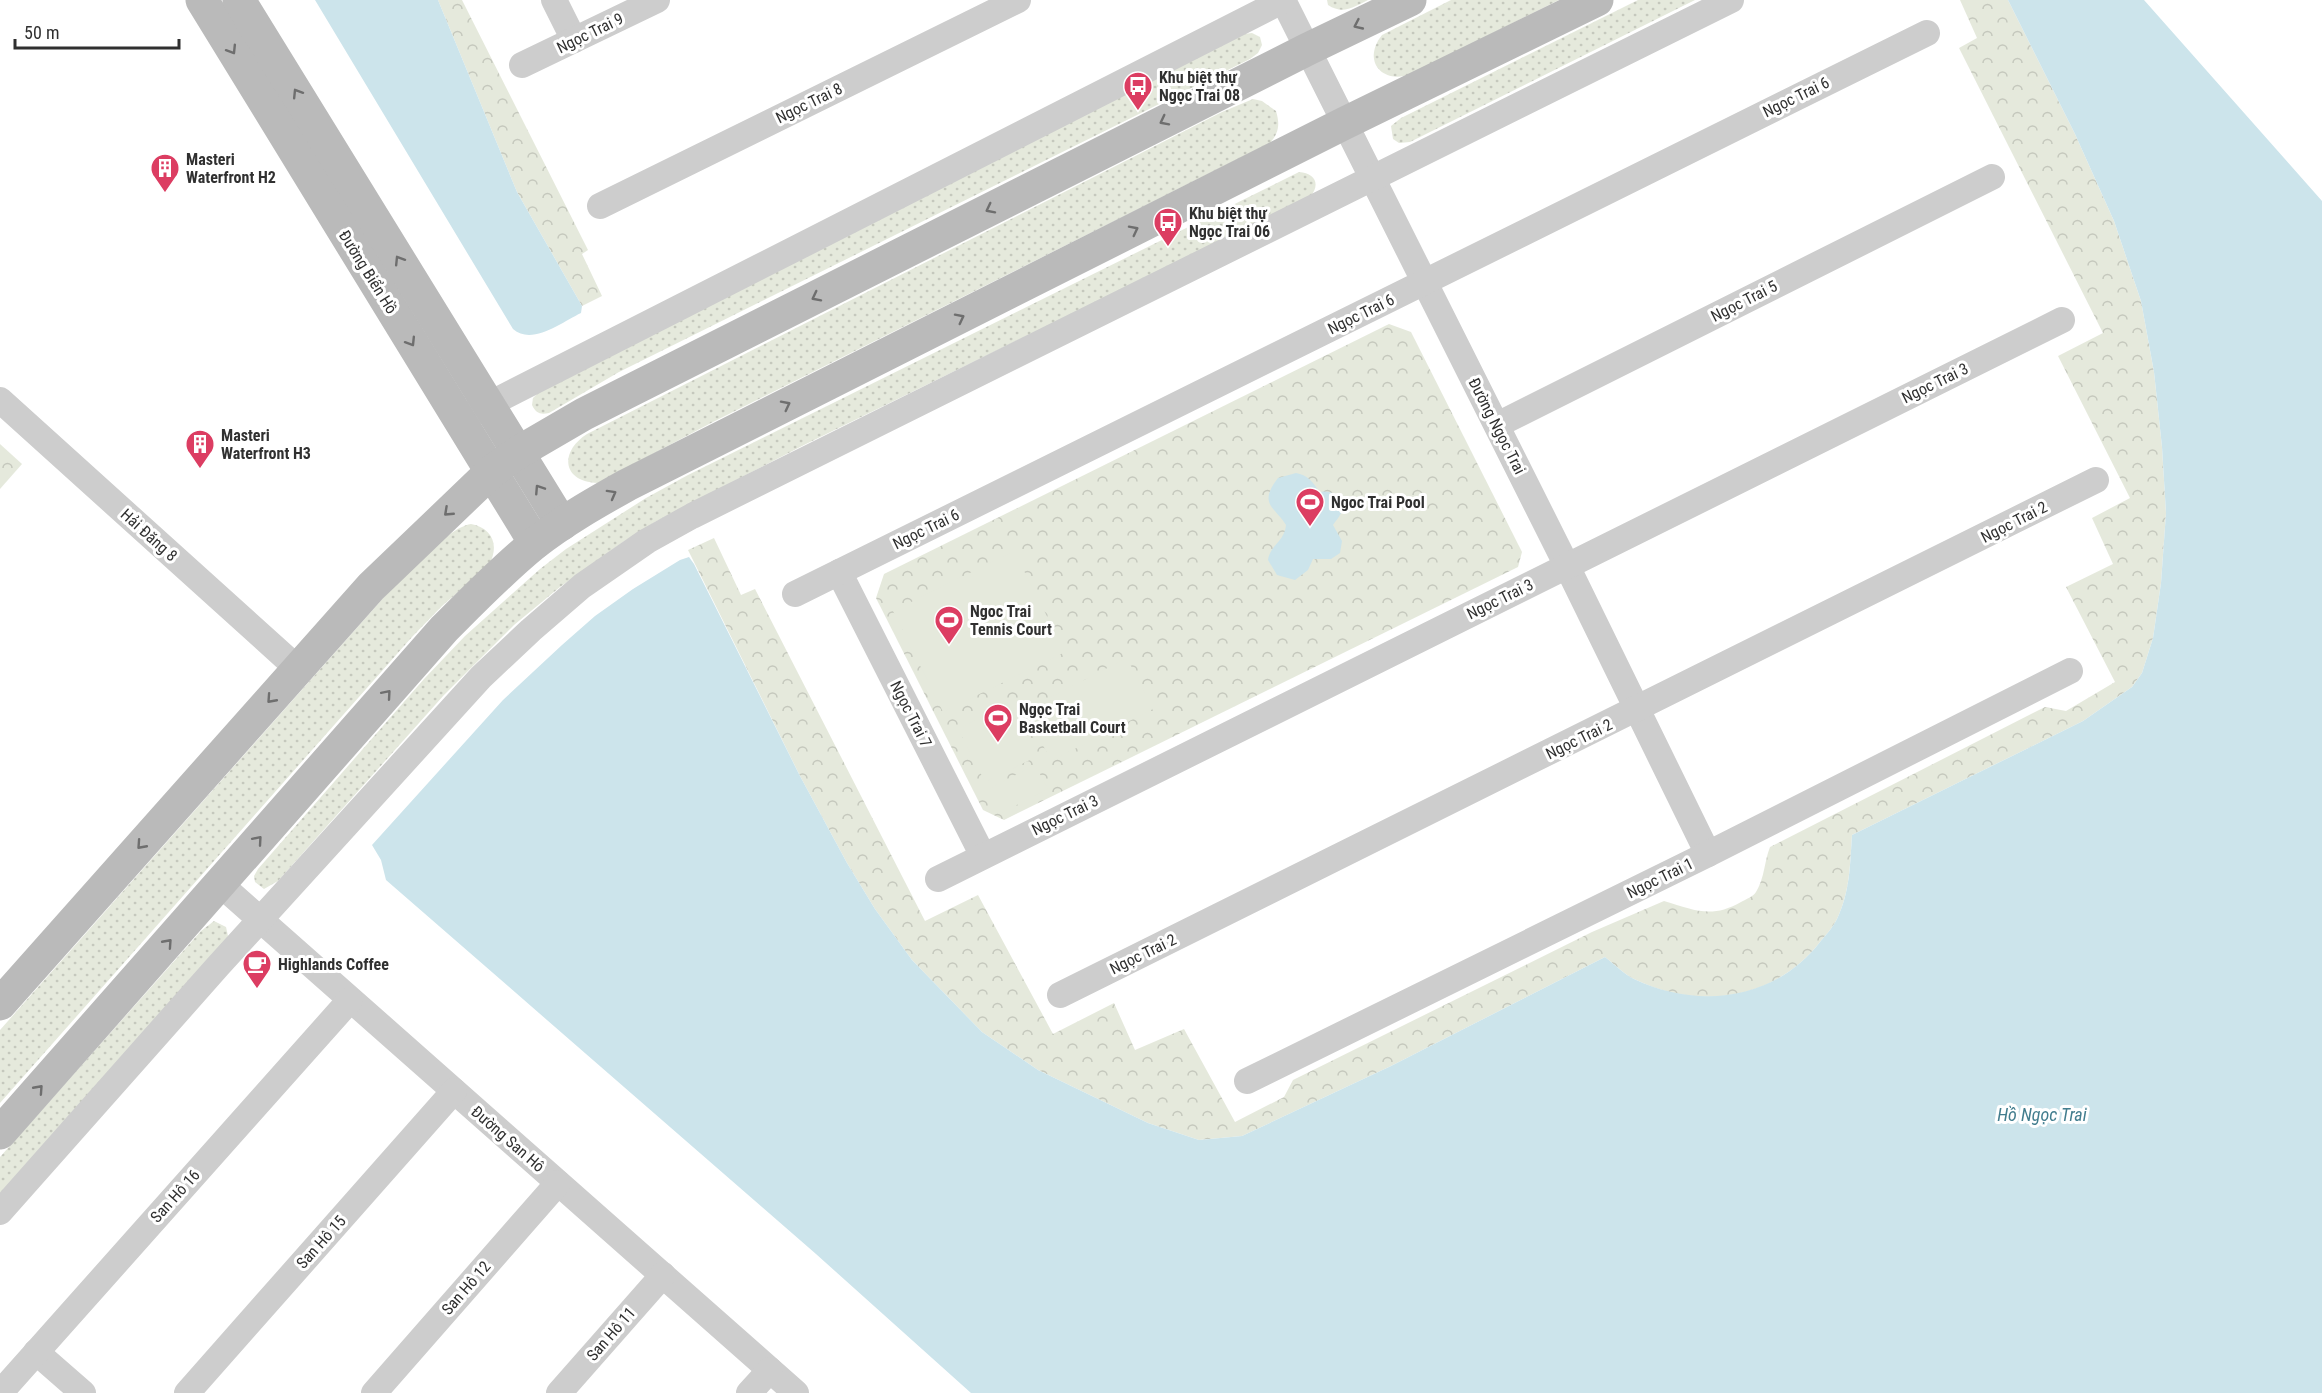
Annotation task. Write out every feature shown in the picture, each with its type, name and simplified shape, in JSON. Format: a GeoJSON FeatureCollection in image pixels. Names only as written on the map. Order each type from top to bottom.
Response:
{"type":"FeatureCollection","features":[{"type":"Feature","properties":{"kind":"main road","name":"Đường Biển Hồ"},"geometry":{"type":"LineString","coordinates":[[202,0],[459,420],[562,524]]}},
{"type":"Feature","properties":{"kind":"main road","name":"Đường Biển Hồ"},"geometry":{"type":"LineString","coordinates":[[239,0],[487,404],[504,463],[535,543]]}},
{"type":"Feature","properties":{"kind":"main road"},"geometry":{"type":"LineString","coordinates":[[1,1001],[371,587],[504,463],[604,404],[1308,49],[1410,0]]}},
{"type":"Feature","properties":{"kind":"main road"},"geometry":{"type":"LineString","coordinates":[[0,1132],[444,629],[494,579],[535,543],[577,513],[627,485],[1345,123],[1597,0]]}},
{"type":"Feature","properties":{"kind":"street"},"geometry":{"type":"LineString","coordinates":[[554,0],[574,40]]}},
{"type":"Feature","properties":{"kind":"street","name":"Ngọc Trai 9"},"geometry":{"type":"LineString","coordinates":[[522,64],[657,0]]}},
{"type":"Feature","properties":{"kind":"street","name":"Ngọc Trai 8"},"geometry":{"type":"LineString","coordinates":[[600,207],[1018,0]]}},
{"type":"Feature","properties":{"kind":"street"},"geometry":{"type":"LineString","coordinates":[[459,420],[1283,0]]}},
{"type":"Feature","properties":{"kind":"street","name":"Đường Ngọc Trai"},"geometry":{"type":"LineString","coordinates":[[1283,0],[1497,425],[1708,854]]}},
{"type":"Feature","properties":{"kind":"street"},"geometry":{"type":"LineString","coordinates":[[0,1212],[260,920],[489,669],[582,586],[647,541],[692,516],[1731,0]]}},
{"type":"Feature","properties":{"kind":"street","name":"Ngọc Trai 6"},"geometry":{"type":"LineString","coordinates":[[795,594],[1927,33]]}},
{"type":"Feature","properties":{"kind":"street","name":"Ngọc Trai 5"},"geometry":{"type":"LineString","coordinates":[[1497,425],[1992,177]]}},
{"type":"Feature","properties":{"kind":"street","name":"Ngọc Trai 3"},"geometry":{"type":"LineString","coordinates":[[938,879],[2062,320]]}},
{"type":"Feature","properties":{"kind":"street","name":"Hải Đăng 8"},"geometry":{"type":"LineString","coordinates":[[0,400],[298,669]]}},
{"type":"Feature","properties":{"kind":"street","name":"Ngọc Trai 2"},"geometry":{"type":"LineString","coordinates":[[1060,995],[2096,480]]}},
{"type":"Feature","properties":{"kind":"street","name":"Ngọc Trai 7"},"geometry":{"type":"LineString","coordinates":[[839,572],[983,856]]}},
{"type":"Feature","properties":{"kind":"street","name":"Ngọc Trai 1"},"geometry":{"type":"LineString","coordinates":[[1247,1081],[1708,854],[2070,671]]}},
{"type":"Feature","properties":{"kind":"street","name":"Đường San Hô"},"geometry":{"type":"LineString","coordinates":[[220,884],[796,1393]]}},
{"type":"Feature","properties":{"kind":"street","name":"San Hô 16"},"geometry":{"type":"LineString","coordinates":[[0,1392],[350,1000]]}},
{"type":"Feature","properties":{"kind":"street","name":"San Hô 15"},"geometry":{"type":"LineString","coordinates":[[187,1393],[454,1091]]}},
{"type":"Feature","properties":{"kind":"street","name":"San Hô 12"},"geometry":{"type":"LineString","coordinates":[[374,1393],[558,1183]]}},
{"type":"Feature","properties":{"kind":"street","name":"San Hô 11"},"geometry":{"type":"LineString","coordinates":[[560,1393],[663,1275]]}},
{"type":"Feature","properties":{"kind":"street"},"geometry":{"type":"LineString","coordinates":[[36,1352],[83,1393]]}},
{"type":"Feature","properties":{"kind":"street"},"geometry":{"type":"LineString","coordinates":[[749,1393],[770,1370]]}},
{"type":"Feature","properties":{"kind":"green space"},"geometry":{"type":"Polygon","coordinates":[[[438,0],[462,0],[588,250],[582,254],[602,296],[582,306],[517,192],[438,0]]]}},
{"type":"Feature","properties":{"kind":"green space"},"geometry":{"type":"Polygon","coordinates":[[[1327,0],[1368,0],[1344,10],[1333,8],[1328,5],[1327,0]]]}},
{"type":"Feature","properties":{"kind":"green space"},"geometry":{"type":"Polygon","coordinates":[[[1451,0],[1559,0],[1411,74],[1400,77],[1391,76],[1378,68],[1374,61],[1374,53],[1376,44],[1382,35],[1451,0]]]}},
{"type":"Feature","properties":{"kind":"green space"},"geometry":{"type":"Polygon","coordinates":[[[1638,0],[1695,0],[1410,142],[1399,143],[1393,139],[1391,126],[1401,118],[1638,0]]]}},
{"type":"Feature","properties":{"kind":"green space"},"geometry":{"type":"Polygon","coordinates":[[[1960,0],[2008,0],[2075,134],[2114,221],[2141,301],[2154,372],[2166,513],[2161,583],[2153,638],[2142,673],[2132,687],[2083,721],[1852,835],[1847,888],[1835,922],[1802,962],[1781,977],[1759,988],[1710,997],[1684,995],[1659,989],[1634,979],[1605,957],[1391,1066],[1242,1136],[1199,1140],[1148,1123],[1038,1070],[982,1032],[912,960],[875,909],[800,776],[688,550],[714,538],[741,595],[755,589],[925,921],[978,895],[1053,1034],[1114,1003],[1135,1050],[1184,1029],[1235,1122],[1284,1097],[1293,1080],[1592,932],[1664,901],[1694,910],[1712,912],[1751,897],[1761,881],[1770,847],[2045,707],[2066,711],[2115,682],[2066,587],[2113,564],[2092,518],[2130,498],[2058,356],[2103,333],[1959,48],[1977,38],[1960,0]]]}},
{"type":"Feature","properties":{"kind":"green space"},"geometry":{"type":"Polygon","coordinates":[[[1252,33],[1260,37],[1262,45],[1258,53],[1250,59],[619,372],[549,413],[539,413],[532,405],[533,398],[538,393],[1244,34],[1252,33]]]}},
{"type":"Feature","properties":{"kind":"green space"},"geometry":{"type":"Polygon","coordinates":[[[1253,99],[1262,101],[1276,111],[1278,128],[1270,143],[711,423],[598,483],[586,481],[571,472],[569,457],[572,449],[587,434],[1222,112],[1253,99]]]}},
{"type":"Feature","properties":{"kind":"green space"},"geometry":{"type":"Polygon","coordinates":[[[1299,172],[1309,174],[1315,180],[1315,188],[1310,197],[804,445],[655,522],[623,542],[560,587],[514,625],[444,695],[278,881],[264,889],[255,882],[254,876],[258,869],[424,679],[465,636],[540,569],[566,549],[646,498],[688,475],[1299,172]]]}},
{"type":"Feature","properties":{"kind":"green space"},"geometry":{"type":"Polygon","coordinates":[[[1389,324],[1411,332],[1522,552],[1518,567],[1004,820],[983,810],[876,598],[884,574],[1389,324]]]}},
{"type":"Feature","properties":{"kind":"green space"},"geometry":{"type":"Polygon","coordinates":[[[0,444],[22,464],[0,489],[0,444]]]}},
{"type":"Feature","properties":{"kind":"green space"},"geometry":{"type":"Polygon","coordinates":[[[471,524],[484,529],[492,538],[494,551],[489,565],[442,606],[412,637],[0,1103],[0,1030],[378,604],[435,546],[448,535],[471,524]]]}},
{"type":"Feature","properties":{"kind":"green space"},"geometry":{"type":"Polygon","coordinates":[[[1014,551],[1065,652],[943,712],[893,611],[1014,551]]]}},
{"type":"Feature","properties":{"kind":"green space"},"geometry":{"type":"Polygon","coordinates":[[[1127,658],[1153,709],[1051,761],[1025,710],[1127,658]]]}},
{"type":"Feature","properties":{"kind":"green space","name":"Ngọc Trai Basketball Court"},"geometry":{"type":"Polygon","coordinates":[[[1011,703],[1038,756],[985,782],[958,729],[1011,703]]]}},
{"type":"Feature","properties":{"kind":"green space","name":"Ngọc Trai Basketball Court"},"geometry":{"type":"Polygon","coordinates":[[[1035,765],[1048,789],[1001,813],[989,789],[1035,765]]]}},
{"type":"Feature","properties":{"kind":"green space"},"geometry":{"type":"Polygon","coordinates":[[[214,921],[226,927],[228,936],[225,943],[0,1195],[0,1157],[201,931],[214,921]]]}},
{"type":"Feature","properties":{"kind":"water"},"geometry":{"type":"Polygon","coordinates":[[[315,0],[438,0],[517,192],[582,306],[581,313],[538,334],[521,334],[513,329],[315,0]]]}},
{"type":"Feature","properties":{"kind":"water","name":"Hồ Ngọc Trai"},"geometry":{"type":"Polygon","coordinates":[[[2008,0],[2144,0],[2322,201],[2322,1393],[971,1393],[816,1254],[386,880],[381,860],[372,845],[503,700],[595,616],[633,589],[680,560],[689,557],[800,776],[847,863],[875,909],[912,960],[982,1032],[1038,1070],[1148,1123],[1199,1140],[1242,1136],[1391,1066],[1605,957],[1634,979],[1659,989],[1684,994],[1710,996],[1734,994],[1759,987],[1781,977],[1802,962],[1825,937],[1837,919],[1847,888],[1852,835],[2083,721],[2132,687],[2142,673],[2153,638],[2161,583],[2166,513],[2154,372],[2141,301],[2114,221],[2075,134],[2008,0]]]}},
{"type":"Feature","properties":{"kind":"water","name":"Ngoc Trai Pool"},"geometry":{"type":"Polygon","coordinates":[[[1296,473],[1309,479],[1319,492],[1333,493],[1340,499],[1341,513],[1333,525],[1342,541],[1340,553],[1331,559],[1313,559],[1308,570],[1295,580],[1277,575],[1268,560],[1283,535],[1286,525],[1270,504],[1269,494],[1278,478],[1296,473]]]}},
{"type":"Feature","properties":{"kind":"place","name":"Khu biệt thự Ngọc Trai 08"},"geometry":{"type":"Point","coordinates":[1138,112]}},
{"type":"Feature","properties":{"kind":"place","name":"Masteri Waterfront H2"},"geometry":{"type":"Point","coordinates":[165,194]}},
{"type":"Feature","properties":{"kind":"place","name":"Khu biệt thự Ngọc Trai 06"},"geometry":{"type":"Point","coordinates":[1168,248]}},
{"type":"Feature","properties":{"kind":"place","name":"Masteri Waterfront H3"},"geometry":{"type":"Point","coordinates":[200,470]}},
{"type":"Feature","properties":{"kind":"place","name":"Ngoc Trai Pool"},"geometry":{"type":"Point","coordinates":[1310,528]}},
{"type":"Feature","properties":{"kind":"place","name":"Ngoc Trai Tennis Court"},"geometry":{"type":"Point","coordinates":[949,646]}},
{"type":"Feature","properties":{"kind":"place","name":"Ngọc Trai Basketball Court"},"geometry":{"type":"Point","coordinates":[998,744]}},
{"type":"Feature","properties":{"kind":"place","name":"Highlands Coffee"},"geometry":{"type":"Point","coordinates":[257,990]}}]}
